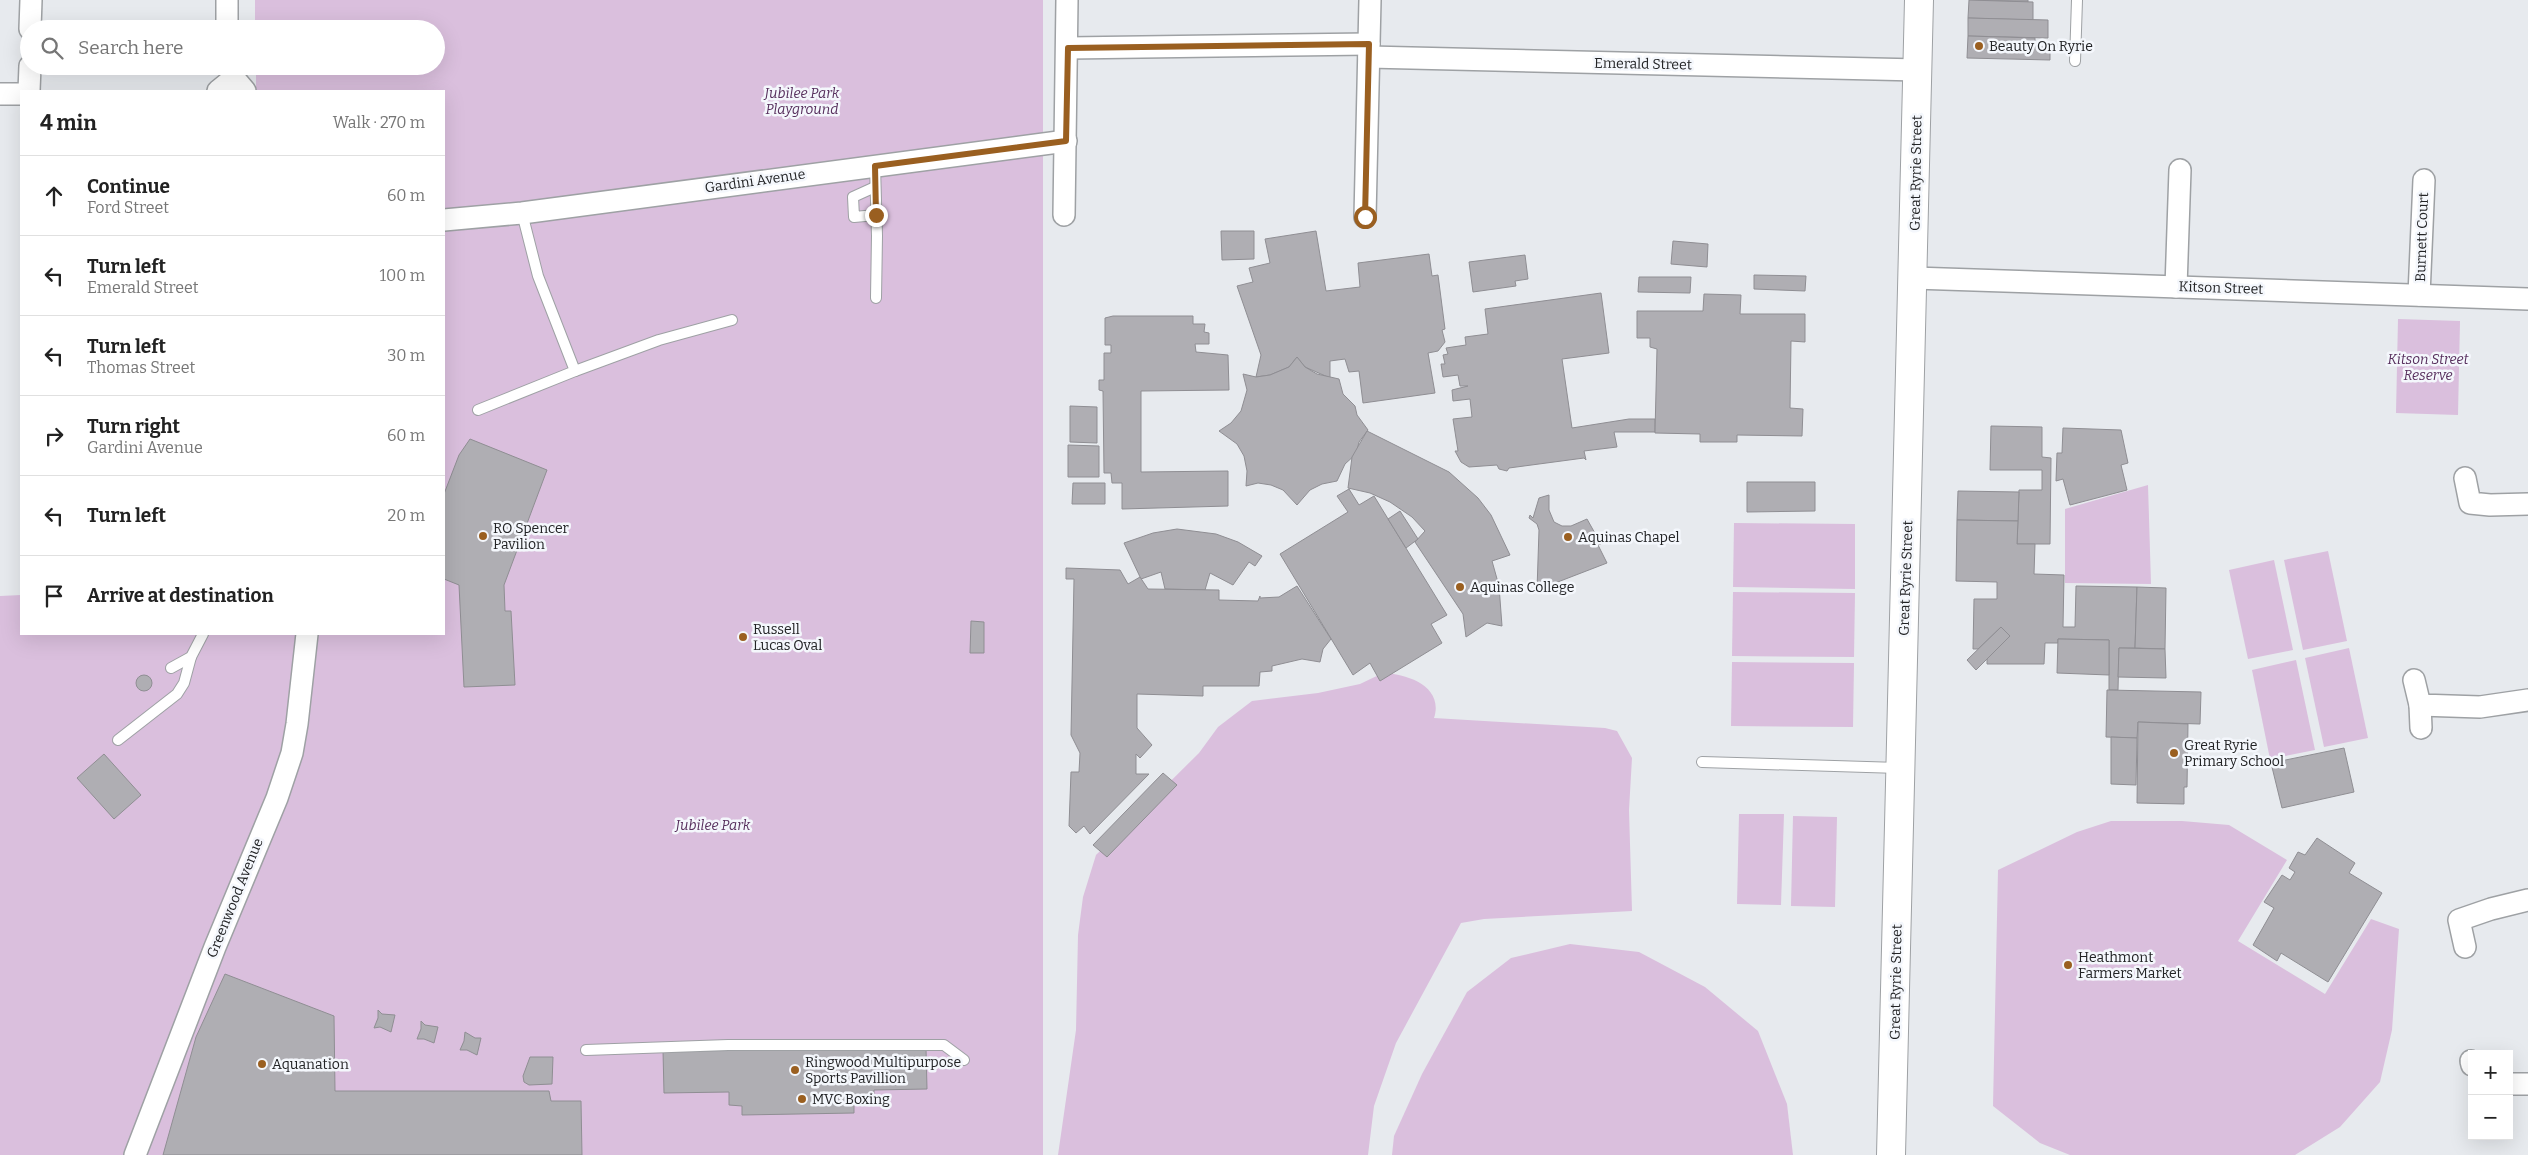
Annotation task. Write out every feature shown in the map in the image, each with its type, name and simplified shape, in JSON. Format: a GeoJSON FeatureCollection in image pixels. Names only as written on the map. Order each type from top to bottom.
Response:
{"type":"FeatureCollection","features":[{"type":"Feature","properties":{"kind":"main road","name":"Great Ryrie Street"},"geometry":{"type":"LineString","coordinates":[[1891,1155],[1914,278],[1919,0]]}},
{"type":"Feature","properties":{"kind":"street"},"geometry":{"type":"LineString","coordinates":[[30,20],[31,0]]}},
{"type":"Feature","properties":{"kind":"street"},"geometry":{"type":"LineString","coordinates":[[227,0],[227,20]]}},
{"type":"Feature","properties":{"kind":"street"},"geometry":{"type":"LineString","coordinates":[[1064,215],[1068,0]]}},
{"type":"Feature","properties":{"kind":"street"},"geometry":{"type":"LineString","coordinates":[[1365,221],[1370,0]]}},
{"type":"Feature","properties":{"kind":"street","name":"Emerald Street"},"geometry":{"type":"LineString","coordinates":[[1068,48],[1369,51],[1918,70]]}},
{"type":"Feature","properties":{"kind":"street"},"geometry":{"type":"LineString","coordinates":[[29,90],[30,75]]}},
{"type":"Feature","properties":{"kind":"street"},"geometry":{"type":"LineString","coordinates":[[0,94],[20,94]]}},
{"type":"Feature","properties":{"kind":"street","name":"Gardini Avenue"},"geometry":{"type":"LineString","coordinates":[[445,220],[522,213],[1066,141]]}},
{"type":"Feature","properties":{"kind":"street"},"geometry":{"type":"LineString","coordinates":[[2176,287],[2180,170]]}},
{"type":"Feature","properties":{"kind":"street","name":"Burnett Court"},"geometry":{"type":"LineString","coordinates":[[2420,295],[2424,180]]}},
{"type":"Feature","properties":{"kind":"street","name":"Kitson Street"},"geometry":{"type":"LineString","coordinates":[[1914,278],[2528,299]]}},
{"type":"Feature","properties":{"kind":"street"},"geometry":{"type":"LineString","coordinates":[[2465,478],[2470,503],[2490,505],[2528,504]]}},
{"type":"Feature","properties":{"kind":"street","name":"Greenwood Avenue"},"geometry":{"type":"LineString","coordinates":[[135,1155],[215,947],[277,798],[292,753],[307,635]]}},
{"type":"Feature","properties":{"kind":"street"},"geometry":{"type":"LineString","coordinates":[[2414,680],[2420,705],[2421,728]]}},
{"type":"Feature","properties":{"kind":"street"},"geometry":{"type":"LineString","coordinates":[[2420,705],[2480,707],[2528,700]]}},
{"type":"Feature","properties":{"kind":"street"},"geometry":{"type":"LineString","coordinates":[[2464,947],[2459,920],[2491,909],[2528,900]]}},
{"type":"Feature","properties":{"kind":"street"},"geometry":{"type":"LineString","coordinates":[[2513,1084],[2528,1084]]}},
{"type":"Feature","properties":{"kind":"lane"},"geometry":{"type":"LineString","coordinates":[[2075,61],[2077,0]]}},
{"type":"Feature","properties":{"kind":"lane"},"geometry":{"type":"LineString","coordinates":[[875,166],[876,298]]}},
{"type":"Feature","properties":{"kind":"lane"},"geometry":{"type":"LineString","coordinates":[[875,187],[853,198],[854,217],[876,215]]}},
{"type":"Feature","properties":{"kind":"lane"},"geometry":{"type":"LineString","coordinates":[[522,213],[538,276],[575,371]]}},
{"type":"Feature","properties":{"kind":"lane"},"geometry":{"type":"LineString","coordinates":[[478,410],[659,340],[732,320]]}},
{"type":"Feature","properties":{"kind":"lane"},"geometry":{"type":"LineString","coordinates":[[118,740],[177,694],[184,683],[191,657],[202,635]]}},
{"type":"Feature","properties":{"kind":"lane"},"geometry":{"type":"LineString","coordinates":[[171,668],[191,657]]}},
{"type":"Feature","properties":{"kind":"lane"},"geometry":{"type":"LineString","coordinates":[[1702,762],[1902,768]]}},
{"type":"Feature","properties":{"kind":"lane"},"geometry":{"type":"LineString","coordinates":[[586,1050],[728,1045],[944,1045],[964,1060]]}},
{"type":"Feature","properties":{"kind":"green space","name":"Jubilee Park"},"geometry":{"type":"Polygon","coordinates":[[[255,0],[1043,0],[1043,1155],[0,1155],[0,596],[20,595],[20,635],[445,635],[445,90],[256,90],[256,75],[445,75],[445,20],[255,20],[255,0]]]}},
{"type":"Feature","properties":{"kind":"green space","name":"Kitson Street Reserve"},"geometry":{"type":"Polygon","coordinates":[[[2398,319],[2460,321],[2458,415],[2396,413],[2398,319]]]}},
{"type":"Feature","properties":{"kind":"green space"},"geometry":{"type":"Polygon","coordinates":[[[2148,485],[2151,584],[2065,583],[2065,509],[2148,485]]]}},
{"type":"Feature","properties":{"kind":"green space"},"geometry":{"type":"Polygon","coordinates":[[[1734,523],[1855,524],[1855,589],[1733,587],[1734,523]]]}},
{"type":"Feature","properties":{"kind":"green space"},"geometry":{"type":"Polygon","coordinates":[[[2328,551],[2347,641],[2303,650],[2284,560],[2328,551]]]}},
{"type":"Feature","properties":{"kind":"green space"},"geometry":{"type":"Polygon","coordinates":[[[2274,560],[2293,650],[2248,659],[2229,570],[2274,560]]]}},
{"type":"Feature","properties":{"kind":"green space"},"geometry":{"type":"Polygon","coordinates":[[[1733,592],[1855,593],[1854,657],[1732,656],[1733,592]]]}},
{"type":"Feature","properties":{"kind":"green space"},"geometry":{"type":"Polygon","coordinates":[[[2349,648],[2368,738],[2324,747],[2305,658],[2349,648]]]}},
{"type":"Feature","properties":{"kind":"green space"},"geometry":{"type":"Polygon","coordinates":[[[2296,660],[2315,750],[2270,759],[2252,670],[2296,660]]]}},
{"type":"Feature","properties":{"kind":"green space"},"geometry":{"type":"Polygon","coordinates":[[[1732,662],[1854,663],[1853,727],[1731,726],[1732,662]]]}},
{"type":"Feature","properties":{"kind":"green space"},"geometry":{"type":"Polygon","coordinates":[[[1383,673],[1403,676],[1422,684],[1429,690],[1434,698],[1436,707],[1434,718],[1605,728],[1617,731],[1632,758],[1629,810],[1632,911],[1484,919],[1461,923],[1396,1043],[1374,1106],[1368,1155],[1058,1155],[1076,1030],[1078,935],[1083,897],[1096,855],[1199,753],[1218,727],[1252,701],[1318,693],[1360,684],[1383,673]]]}},
{"type":"Feature","properties":{"kind":"green space"},"geometry":{"type":"Polygon","coordinates":[[[1739,814],[1784,814],[1781,905],[1737,904],[1739,814]]]}},
{"type":"Feature","properties":{"kind":"green space"},"geometry":{"type":"Polygon","coordinates":[[[1793,816],[1837,817],[1835,907],[1791,906],[1793,816]]]}},
{"type":"Feature","properties":{"kind":"green space"},"geometry":{"type":"Polygon","coordinates":[[[2111,821],[2182,821],[2229,825],[2287,860],[2238,941],[2325,994],[2371,919],[2399,929],[2392,1030],[2380,1082],[2340,1127],[2295,1155],[2070,1155],[2040,1143],[1993,1106],[1998,870],[2077,832],[2111,821]]]}},
{"type":"Feature","properties":{"kind":"green space"},"geometry":{"type":"Polygon","coordinates":[[[1570,944],[1639,952],[1705,987],[1758,1031],[1787,1104],[1793,1155],[1392,1155],[1394,1136],[1422,1074],[1467,992],[1511,958],[1570,944]]]}},
{"type":"Feature","properties":{"kind":"building"},"geometry":{"type":"Polygon","coordinates":[[[1969,0],[2028,0],[2028,2],[1969,0]]]}},
{"type":"Feature","properties":{"kind":"building"},"geometry":{"type":"Polygon","coordinates":[[[1969,0],[2033,2],[2033,20],[1968,18],[1969,0]]]}},
{"type":"Feature","properties":{"kind":"building"},"geometry":{"type":"Polygon","coordinates":[[[1968,18],[2048,20],[2048,38],[1968,36],[1968,18]]]}},
{"type":"Feature","properties":{"kind":"building"},"geometry":{"type":"Polygon","coordinates":[[[1968,36],[2035,38],[2035,47],[2050,47],[2050,60],[1967,58],[1968,36]]]}},
{"type":"Feature","properties":{"kind":"building"},"geometry":{"type":"Polygon","coordinates":[[[1221,231],[1254,231],[1254,259],[1222,260],[1221,231]]]}},
{"type":"Feature","properties":{"kind":"building"},"geometry":{"type":"Polygon","coordinates":[[[1316,231],[1326,291],[1360,287],[1358,263],[1429,254],[1432,276],[1438,275],[1445,329],[1442,330],[1445,342],[1438,351],[1428,353],[1435,393],[1363,403],[1359,371],[1349,372],[1345,359],[1330,361],[1330,378],[1305,367],[1297,357],[1289,367],[1270,375],[1256,377],[1261,355],[1237,286],[1253,282],[1249,268],[1270,263],[1265,239],[1316,231]]]}},
{"type":"Feature","properties":{"kind":"building"},"geometry":{"type":"Polygon","coordinates":[[[1673,241],[1708,244],[1707,267],[1671,264],[1673,241]]]}},
{"type":"Feature","properties":{"kind":"building"},"geometry":{"type":"Polygon","coordinates":[[[1525,255],[1528,279],[1515,281],[1516,286],[1473,292],[1469,262],[1525,255]]]}},
{"type":"Feature","properties":{"kind":"building"},"geometry":{"type":"Polygon","coordinates":[[[1754,275],[1806,276],[1805,291],[1754,289],[1754,275]]]}},
{"type":"Feature","properties":{"kind":"building"},"geometry":{"type":"Polygon","coordinates":[[[1639,277],[1691,277],[1690,293],[1638,292],[1639,277]]]}},
{"type":"Feature","properties":{"kind":"building"},"geometry":{"type":"Polygon","coordinates":[[[1601,293],[1609,353],[1562,359],[1572,428],[1629,419],[1655,419],[1655,432],[1614,432],[1617,447],[1584,451],[1586,460],[1584,458],[1509,468],[1507,471],[1499,469],[1497,465],[1469,467],[1461,462],[1455,451],[1458,451],[1453,419],[1472,417],[1470,399],[1453,401],[1452,390],[1468,386],[1460,386],[1458,375],[1443,377],[1441,364],[1445,364],[1443,355],[1448,354],[1446,348],[1466,345],[1465,337],[1488,334],[1485,309],[1601,293]]]}},
{"type":"Feature","properties":{"kind":"building"},"geometry":{"type":"Polygon","coordinates":[[[1704,294],[1741,295],[1740,314],[1805,314],[1805,342],[1791,341],[1790,408],[1803,409],[1802,436],[1737,435],[1737,442],[1700,442],[1700,434],[1655,433],[1657,349],[1650,347],[1650,338],[1637,338],[1637,311],[1703,311],[1704,294]]]}},
{"type":"Feature","properties":{"kind":"building"},"geometry":{"type":"Polygon","coordinates":[[[1113,316],[1193,316],[1193,324],[1205,324],[1204,332],[1209,333],[1209,344],[1195,344],[1196,352],[1228,355],[1229,390],[1141,391],[1141,472],[1228,471],[1228,506],[1122,509],[1122,483],[1112,483],[1111,473],[1104,473],[1103,391],[1099,390],[1099,380],[1104,380],[1104,353],[1111,353],[1111,345],[1105,345],[1105,318],[1113,316]]]}},
{"type":"Feature","properties":{"kind":"building"},"geometry":{"type":"Polygon","coordinates":[[[1297,357],[1305,367],[1317,374],[1339,379],[1343,394],[1355,406],[1357,415],[1368,430],[1359,442],[1356,454],[1345,464],[1337,481],[1322,484],[1310,490],[1297,505],[1283,490],[1271,485],[1258,483],[1246,486],[1247,471],[1244,456],[1237,444],[1219,431],[1231,423],[1241,411],[1247,390],[1243,374],[1256,377],[1270,375],[1289,367],[1297,357]]]}},
{"type":"Feature","properties":{"kind":"building"},"geometry":{"type":"Polygon","coordinates":[[[1070,406],[1097,407],[1097,443],[1070,442],[1070,406]]]}},
{"type":"Feature","properties":{"kind":"building"},"geometry":{"type":"Polygon","coordinates":[[[1991,426],[2042,427],[2042,457],[2051,458],[2050,544],[2017,544],[2019,490],[2042,490],[2042,470],[1990,470],[1991,426]]]}},
{"type":"Feature","properties":{"kind":"building"},"geometry":{"type":"Polygon","coordinates":[[[2063,428],[2121,430],[2128,463],[2121,465],[2127,490],[2070,505],[2063,479],[2056,481],[2057,453],[2062,453],[2063,428]]]}},
{"type":"Feature","properties":{"kind":"building"},"geometry":{"type":"Polygon","coordinates":[[[1367,431],[1449,472],[1478,498],[1491,515],[1510,555],[1492,561],[1499,586],[1502,626],[1487,623],[1466,637],[1463,614],[1415,542],[1425,531],[1412,517],[1390,502],[1370,493],[1348,488],[1352,457],[1367,431]]]}},
{"type":"Feature","properties":{"kind":"building","name":"RO Spencer Pavilion"},"geometry":{"type":"Polygon","coordinates":[[[470,439],[547,470],[504,585],[505,611],[511,611],[515,685],[464,687],[459,585],[445,579],[445,491],[459,455],[470,439]]]}},
{"type":"Feature","properties":{"kind":"building"},"geometry":{"type":"Polygon","coordinates":[[[1068,445],[1099,446],[1099,477],[1068,477],[1068,445]]]}},
{"type":"Feature","properties":{"kind":"building"},"geometry":{"type":"Polygon","coordinates":[[[1747,482],[1815,482],[1815,511],[1747,512],[1747,482]]]}},
{"type":"Feature","properties":{"kind":"building"},"geometry":{"type":"Polygon","coordinates":[[[1073,483],[1105,483],[1105,504],[1072,504],[1073,483]]]}},
{"type":"Feature","properties":{"kind":"building"},"geometry":{"type":"Polygon","coordinates":[[[1349,489],[1359,505],[1374,496],[1447,615],[1431,624],[1442,643],[1380,681],[1370,663],[1353,675],[1280,554],[1348,512],[1337,496],[1349,489]]]}},
{"type":"Feature","properties":{"kind":"building"},"geometry":{"type":"Polygon","coordinates":[[[1958,491],[2019,492],[2018,521],[1957,520],[1958,491]]]}},
{"type":"Feature","properties":{"kind":"building","name":"Aquinas Chapel"},"geometry":{"type":"Polygon","coordinates":[[[1549,495],[1549,510],[1554,522],[1562,526],[1571,526],[1587,519],[1601,544],[1598,545],[1607,563],[1537,590],[1539,530],[1537,524],[1529,518],[1530,515],[1533,518],[1539,498],[1549,495]]]}},
{"type":"Feature","properties":{"kind":"building"},"geometry":{"type":"Polygon","coordinates":[[[1400,511],[1418,539],[1406,548],[1388,519],[1400,511]]]}},
{"type":"Feature","properties":{"kind":"building"},"geometry":{"type":"Polygon","coordinates":[[[1957,520],[2018,521],[2017,544],[2035,544],[2034,574],[2064,575],[2063,627],[2075,627],[2076,586],[2137,587],[2135,648],[2119,648],[2118,690],[2109,690],[2109,640],[2058,639],[2058,643],[2045,643],[2044,664],[1987,664],[1987,659],[2010,636],[2001,627],[1978,649],[1973,649],[1974,599],[1997,599],[1997,582],[1956,581],[1957,520]]]}},
{"type":"Feature","properties":{"kind":"building"},"geometry":{"type":"Polygon","coordinates":[[[1177,529],[1216,534],[1238,542],[1262,556],[1255,566],[1249,562],[1233,585],[1210,573],[1205,590],[1165,589],[1161,572],[1141,579],[1124,543],[1153,533],[1177,529]]]}},
{"type":"Feature","properties":{"kind":"building"},"geometry":{"type":"Polygon","coordinates":[[[1066,568],[1120,570],[1128,584],[1140,577],[1148,589],[1219,590],[1219,600],[1258,601],[1260,596],[1260,598],[1279,597],[1297,586],[1331,639],[1323,649],[1320,662],[1302,659],[1272,666],[1272,671],[1260,672],[1259,686],[1203,686],[1203,696],[1137,694],[1137,728],[1152,745],[1140,758],[1136,754],[1136,774],[1149,774],[1090,834],[1084,826],[1076,833],[1069,826],[1071,772],[1079,772],[1080,753],[1071,735],[1074,579],[1066,579],[1066,568]]]}},
{"type":"Feature","properties":{"kind":"building"},"geometry":{"type":"Polygon","coordinates":[[[2137,587],[2166,588],[2165,649],[2135,648],[2137,587]]]}},
{"type":"Feature","properties":{"kind":"building"},"geometry":{"type":"Polygon","coordinates":[[[971,621],[984,622],[984,653],[970,653],[971,621]]]}},
{"type":"Feature","properties":{"kind":"building"},"geometry":{"type":"Polygon","coordinates":[[[2001,627],[2010,636],[1976,670],[1967,660],[2001,627]]]}},
{"type":"Feature","properties":{"kind":"building"},"geometry":{"type":"Polygon","coordinates":[[[2058,639],[2109,640],[2109,675],[2057,673],[2058,639]]]}},
{"type":"Feature","properties":{"kind":"building"},"geometry":{"type":"Polygon","coordinates":[[[2119,648],[2165,649],[2166,678],[2118,677],[2119,648]]]}},
{"type":"Feature","properties":{"kind":"building"},"geometry":{"type":"Polygon","coordinates":[[[141,675],[147,675],[152,680],[150,689],[141,691],[136,686],[136,680],[141,675]]]}},
{"type":"Feature","properties":{"kind":"building"},"geometry":{"type":"Polygon","coordinates":[[[2107,690],[2201,692],[2200,724],[2138,722],[2137,738],[2106,737],[2107,690]]]}},
{"type":"Feature","properties":{"kind":"building"},"geometry":{"type":"Polygon","coordinates":[[[2138,722],[2188,724],[2187,787],[2184,787],[2184,804],[2137,803],[2138,722]]]}},
{"type":"Feature","properties":{"kind":"building"},"geometry":{"type":"Polygon","coordinates":[[[2111,737],[2137,738],[2136,785],[2111,784],[2111,737]]]}},
{"type":"Feature","properties":{"kind":"building"},"geometry":{"type":"Polygon","coordinates":[[[2344,748],[2354,792],[2282,808],[2271,763],[2344,748]]]}},
{"type":"Feature","properties":{"kind":"building"},"geometry":{"type":"Polygon","coordinates":[[[104,754],[141,795],[114,819],[77,778],[104,754]]]}},
{"type":"Feature","properties":{"kind":"building"},"geometry":{"type":"Polygon","coordinates":[[[1163,773],[1177,785],[1107,857],[1093,845],[1163,773]]]}},
{"type":"Feature","properties":{"kind":"building"},"geometry":{"type":"Polygon","coordinates":[[[2317,838],[2355,863],[2349,873],[2382,893],[2328,982],[2281,953],[2277,961],[2253,945],[2274,908],[2264,902],[2282,875],[2290,880],[2295,872],[2289,868],[2298,852],[2305,855],[2317,838]]]}},
{"type":"Feature","properties":{"kind":"building","name":"Aquanation"},"geometry":{"type":"Polygon","coordinates":[[[225,974],[334,1016],[335,1091],[549,1091],[551,1101],[581,1101],[582,1155],[163,1155],[196,1037],[225,974]]]}},
{"type":"Feature","properties":{"kind":"building"},"geometry":{"type":"Polygon","coordinates":[[[378,1010],[382,1014],[395,1015],[391,1032],[380,1027],[374,1028],[378,1018],[378,1010]]]}},
{"type":"Feature","properties":{"kind":"building"},"geometry":{"type":"Polygon","coordinates":[[[421,1021],[425,1025],[438,1027],[434,1043],[424,1039],[417,1039],[421,1029],[421,1021]]]}},
{"type":"Feature","properties":{"kind":"building"},"geometry":{"type":"Polygon","coordinates":[[[465,1032],[475,1038],[481,1038],[477,1055],[467,1050],[460,1050],[465,1032]]]}},
{"type":"Feature","properties":{"kind":"building","name":"Ringwood Multipurpose Sports Pavillion"},"geometry":{"type":"Polygon","coordinates":[[[926,1049],[927,1089],[874,1090],[874,1104],[854,1104],[854,1113],[742,1115],[742,1106],[729,1105],[729,1092],[664,1093],[663,1051],[926,1049]]]}},
{"type":"Feature","properties":{"kind":"building"},"geometry":{"type":"Polygon","coordinates":[[[530,1057],[553,1057],[552,1084],[529,1085],[524,1082],[523,1076],[530,1057]]]}},
{"type":"Feature","properties":{"kind":"place","name":"Beauty On Ryrie"},"geometry":{"type":"Point","coordinates":[1979,46]}},
{"type":"Feature","properties":{"kind":"place","name":"RO Spencer Pavilion"},"geometry":{"type":"Point","coordinates":[483,536]}},
{"type":"Feature","properties":{"kind":"place","name":"Aquinas Chapel"},"geometry":{"type":"Point","coordinates":[1568,537]}},
{"type":"Feature","properties":{"kind":"place","name":"Aquinas College"},"geometry":{"type":"Point","coordinates":[1460,587]}},
{"type":"Feature","properties":{"kind":"place","name":"Russell Lucas Oval"},"geometry":{"type":"Point","coordinates":[743,637]}},
{"type":"Feature","properties":{"kind":"place","name":"Great Ryrie Primary School"},"geometry":{"type":"Point","coordinates":[2174,753]}},
{"type":"Feature","properties":{"kind":"place","name":"Heathmont Farmers Market"},"geometry":{"type":"Point","coordinates":[2068,965]}},
{"type":"Feature","properties":{"kind":"place","name":"Aquanation"},"geometry":{"type":"Point","coordinates":[262,1064]}},
{"type":"Feature","properties":{"kind":"place","name":"Ringwood Multipurpose Sports Pavillion"},"geometry":{"type":"Point","coordinates":[795,1070]}},
{"type":"Feature","properties":{"kind":"place","name":"MVC Boxing"},"geometry":{"type":"Point","coordinates":[802,1099]}},
{"type":"Feature","properties":{"kind":"route"},"geometry":{"type":"LineString","coordinates":[[876,215],[875,166],[1066,141],[1068,48],[1369,44],[1365,217]]}},
{"type":"Feature","properties":{"kind":"park label","name":"Jubilee Park Playground"},"geometry":{"type":"Point","coordinates":[802,102]}}]}
